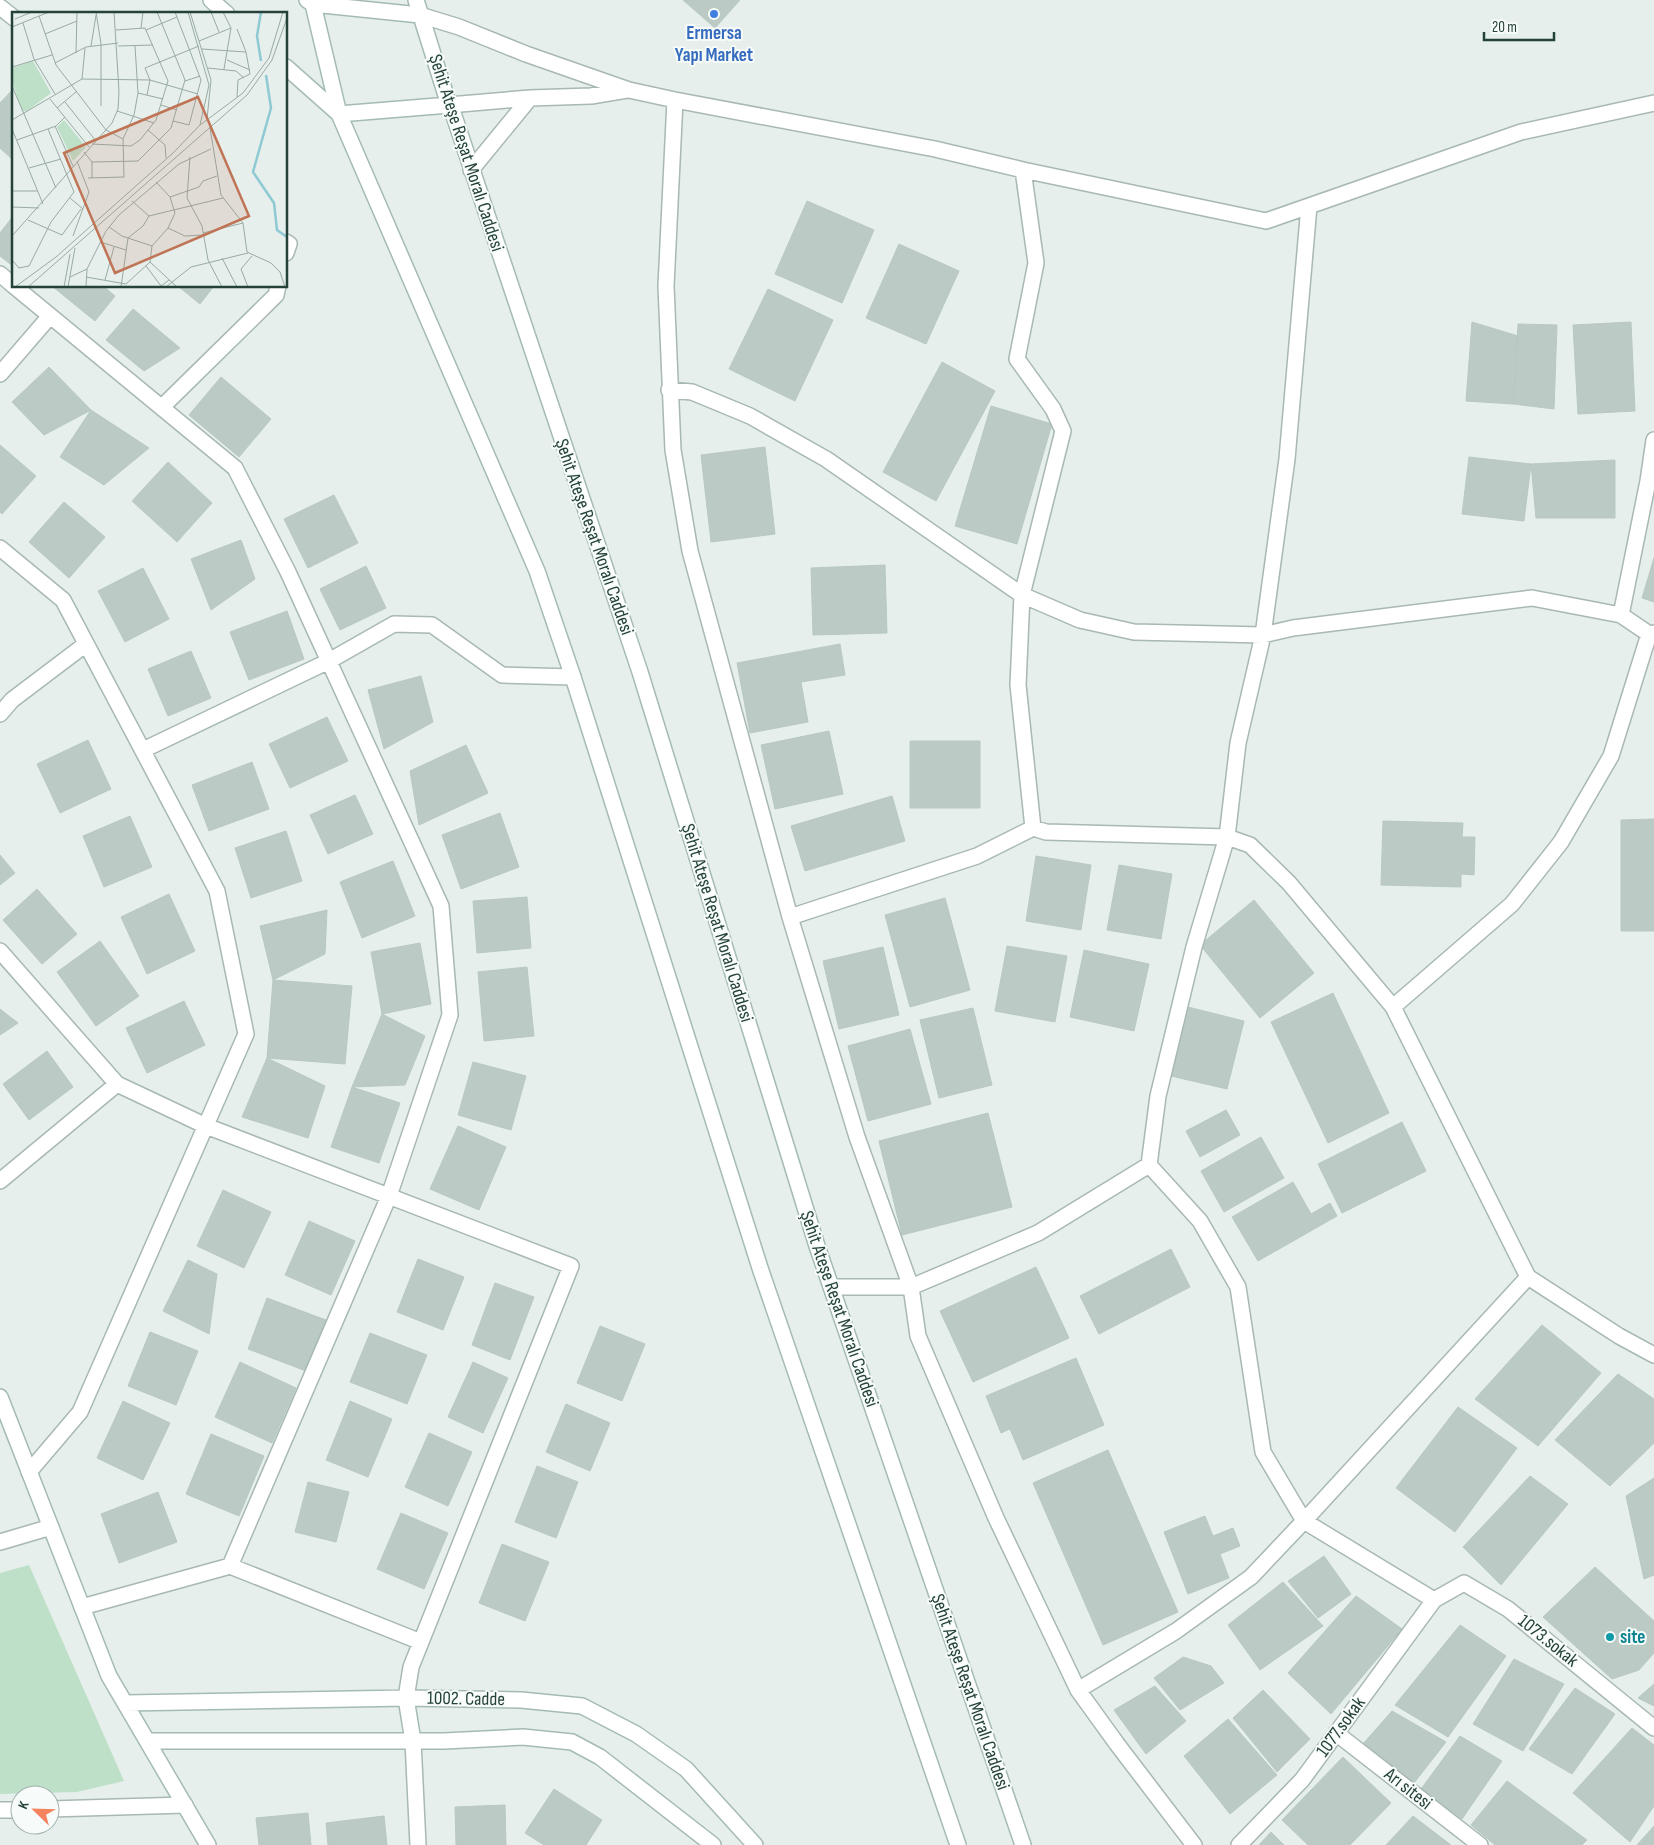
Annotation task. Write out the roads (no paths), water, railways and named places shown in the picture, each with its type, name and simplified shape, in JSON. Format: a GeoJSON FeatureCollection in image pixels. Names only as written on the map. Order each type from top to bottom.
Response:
{"type":"FeatureCollection","features":[{"type":"Feature","properties":{"kind":"street"},"geometry":{"type":"LineString","coordinates":[[211,0],[225,12]]}},
{"type":"Feature","properties":{"kind":"street","name":"Şehit Ateşe Reşat Moralı Caddesi"},"geometry":{"type":"LineString","coordinates":[[416,0],[449,105],[640,672],[814,1237],[1023,1845]]}},
{"type":"Feature","properties":{"kind":"street"},"geometry":{"type":"LineString","coordinates":[[958,1845],[764,1277],[573,677],[537,571],[339,114],[310,1],[420,15],[459,27],[526,54],[629,90],[935,149],[1023,170],[1266,221],[1521,132],[1654,103]]}},
{"type":"Feature","properties":{"kind":"street"},"geometry":{"type":"LineString","coordinates":[[0,7],[12,16]]}},
{"type":"Feature","properties":{"kind":"street"},"geometry":{"type":"LineString","coordinates":[[288,68],[339,114],[530,98],[591,96],[629,90]]}},
{"type":"Feature","properties":{"kind":"street"},"geometry":{"type":"LineString","coordinates":[[471,170],[530,98]]}},
{"type":"Feature","properties":{"kind":"street"},"geometry":{"type":"LineString","coordinates":[[674,100],[666,286],[673,450],[690,551],[790,917],[857,1137],[911,1287],[918,1336],[996,1518],[1078,1690],[1116,1744],[1194,1845]]}},
{"type":"Feature","properties":{"kind":"street"},"geometry":{"type":"LineString","coordinates":[[1023,170],[1036,263],[1017,360],[1053,409],[1063,431],[1022,595],[1018,685],[1033,828]]}},
{"type":"Feature","properties":{"kind":"street"},"geometry":{"type":"LineString","coordinates":[[1309,206],[1287,459],[1263,635],[1238,743],[1227,837],[1194,946],[1158,1096],[1149,1165],[1200,1221],[1238,1287],[1263,1452],[1304,1521],[1434,1600]]}},
{"type":"Feature","properties":{"kind":"street"},"geometry":{"type":"LineString","coordinates":[[0,274],[12,284]]}},
{"type":"Feature","properties":{"kind":"street"},"geometry":{"type":"LineString","coordinates":[[16,288],[235,468],[288,572],[441,906],[450,1015],[389,1196],[230,1566]]}},
{"type":"Feature","properties":{"kind":"street"},"geometry":{"type":"LineString","coordinates":[[162,408],[276,295],[278,288]]}},
{"type":"Feature","properties":{"kind":"street"},"geometry":{"type":"LineString","coordinates":[[0,374],[50,316]]}},
{"type":"Feature","properties":{"kind":"street"},"geometry":{"type":"LineString","coordinates":[[669,390],[692,392],[750,416],[826,459],[1022,595],[1080,620],[1134,632],[1263,635],[1293,628],[1532,598],[1621,615],[1651,634],[1611,756],[1561,842],[1512,904],[1393,1007]]}},
{"type":"Feature","properties":{"kind":"street"},"geometry":{"type":"LineString","coordinates":[[1621,615],[1648,481],[1654,440]]}},
{"type":"Feature","properties":{"kind":"street"},"geometry":{"type":"LineString","coordinates":[[0,548],[63,600],[217,891],[246,1034],[80,1412],[29,1472]]}},
{"type":"Feature","properties":{"kind":"street"},"geometry":{"type":"LineString","coordinates":[[143,750],[329,661],[394,624],[432,625],[502,675],[573,677]]}},
{"type":"Feature","properties":{"kind":"street"},"geometry":{"type":"LineString","coordinates":[[0,714],[12,700],[86,644]]}},
{"type":"Feature","properties":{"kind":"street"},"geometry":{"type":"LineString","coordinates":[[790,917],[976,856],[1033,828],[1046,832],[1227,837],[1250,845],[1289,883],[1393,1007],[1528,1277],[1619,1336],[1654,1354]]}},
{"type":"Feature","properties":{"kind":"street"},"geometry":{"type":"LineString","coordinates":[[0,951],[117,1084],[206,1126],[571,1266],[411,1667],[406,1698],[413,1741],[418,1845]]}},
{"type":"Feature","properties":{"kind":"street"},"geometry":{"type":"LineString","coordinates":[[0,1181],[117,1084]]}},
{"type":"Feature","properties":{"kind":"street"},"geometry":{"type":"LineString","coordinates":[[831,1287],[911,1287],[1038,1233],[1149,1165]]}},
{"type":"Feature","properties":{"kind":"street"},"geometry":{"type":"LineString","coordinates":[[1078,1690],[1176,1631],[1251,1576],[1304,1521],[1528,1277]]}},
{"type":"Feature","properties":{"kind":"street"},"geometry":{"type":"LineString","coordinates":[[0,1397],[4,1421],[29,1472],[109,1676],[208,1845]]}},
{"type":"Feature","properties":{"kind":"street"},"geometry":{"type":"LineString","coordinates":[[0,1542],[51,1527]]}},
{"type":"Feature","properties":{"kind":"street"},"geometry":{"type":"LineString","coordinates":[[82,1608],[230,1566],[421,1642]]}},
{"type":"Feature","properties":{"kind":"street","name":"1073.sokak"},"geometry":{"type":"LineString","coordinates":[[1434,1600],[1464,1583],[1508,1609],[1654,1728]]}},
{"type":"Feature","properties":{"kind":"street","name":"1077.sokak"},"geometry":{"type":"LineString","coordinates":[[1239,1845],[1302,1780],[1434,1600]]}},
{"type":"Feature","properties":{"kind":"street","name":"1002. Cadde"},"geometry":{"type":"LineString","coordinates":[[125,1703],[406,1698],[521,1700],[582,1706],[636,1734],[686,1769],[755,1845]]}},
{"type":"Feature","properties":{"kind":"street","name":"Arı sitesi"},"geometry":{"type":"LineString","coordinates":[[1336,1734],[1480,1845]]}},
{"type":"Feature","properties":{"kind":"street","name":"1002. Cadde"},"geometry":{"type":"LineString","coordinates":[[148,1741],[413,1741],[523,1737],[572,1742],[600,1757],[713,1845]]}},
{"type":"Feature","properties":{"kind":"street"},"geometry":{"type":"LineString","coordinates":[[60,1809],[185,1805]]}},
{"type":"Feature","properties":{"kind":"place","name":"Ermersa Yapı Market"},"geometry":{"type":"Point","coordinates":[714,14]}},
{"type":"Feature","properties":{"kind":"place","name":"site"},"geometry":{"type":"Point","coordinates":[1610,1637]}}]}
